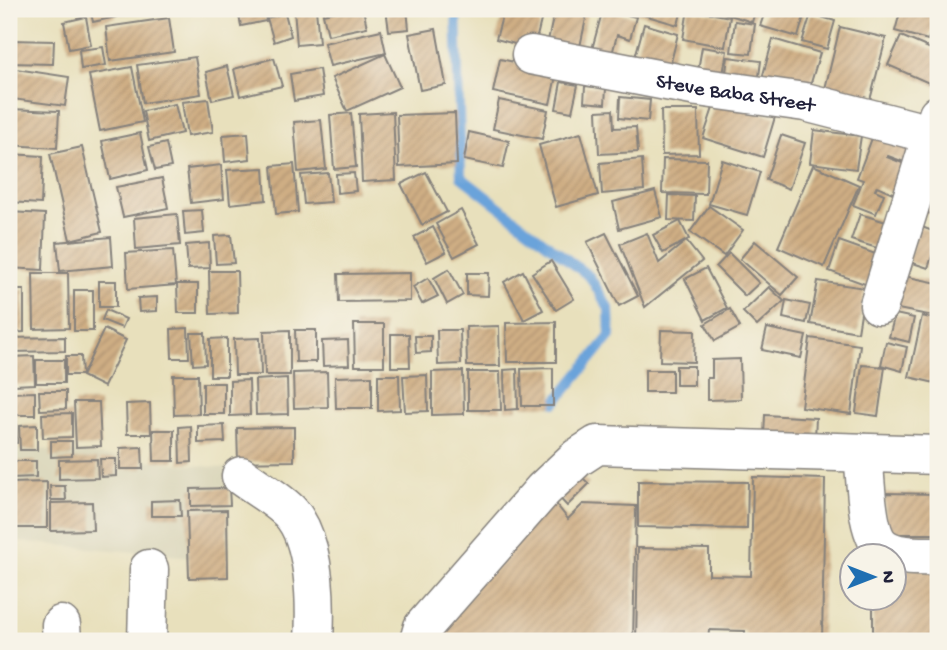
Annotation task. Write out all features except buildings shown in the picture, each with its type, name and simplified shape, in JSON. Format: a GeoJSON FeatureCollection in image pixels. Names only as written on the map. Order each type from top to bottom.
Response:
{"type":"FeatureCollection","features":[{"type":"Feature","properties":{"kind":"street","name":"Steve Baba Street"},"geometry":{"type":"LineString","coordinates":[[531,55],[698,87],[805,102],[936,128]]}},
{"type":"Feature","properties":{"kind":"street"},"geometry":{"type":"LineString","coordinates":[[879,305],[936,128]]}},
{"type":"Feature","properties":{"kind":"street"},"geometry":{"type":"LineString","coordinates":[[419,641],[423,627],[543,490],[577,458],[597,445],[938,455]]}},
{"type":"Feature","properties":{"kind":"street"},"geometry":{"type":"LineString","coordinates":[[863,453],[872,530],[884,548],[906,555],[938,556]]}},
{"type":"Feature","properties":{"kind":"street"},"geometry":{"type":"LineString","coordinates":[[242,476],[290,512],[303,537],[311,563],[315,611],[314,641]]}},
{"type":"Feature","properties":{"kind":"street"},"geometry":{"type":"LineString","coordinates":[[147,641],[149,569]]}},
{"type":"Feature","properties":{"kind":"shaded area"},"geometry":{"type":"Polygon","coordinates":[[[9,446],[231,469],[228,560],[9,541],[9,446]]]}},
{"type":"Feature","properties":{"kind":"waterway"},"geometry":{"type":"LineString","coordinates":[[456,9],[461,177],[590,277],[609,309],[610,336],[555,403]]}}]}
